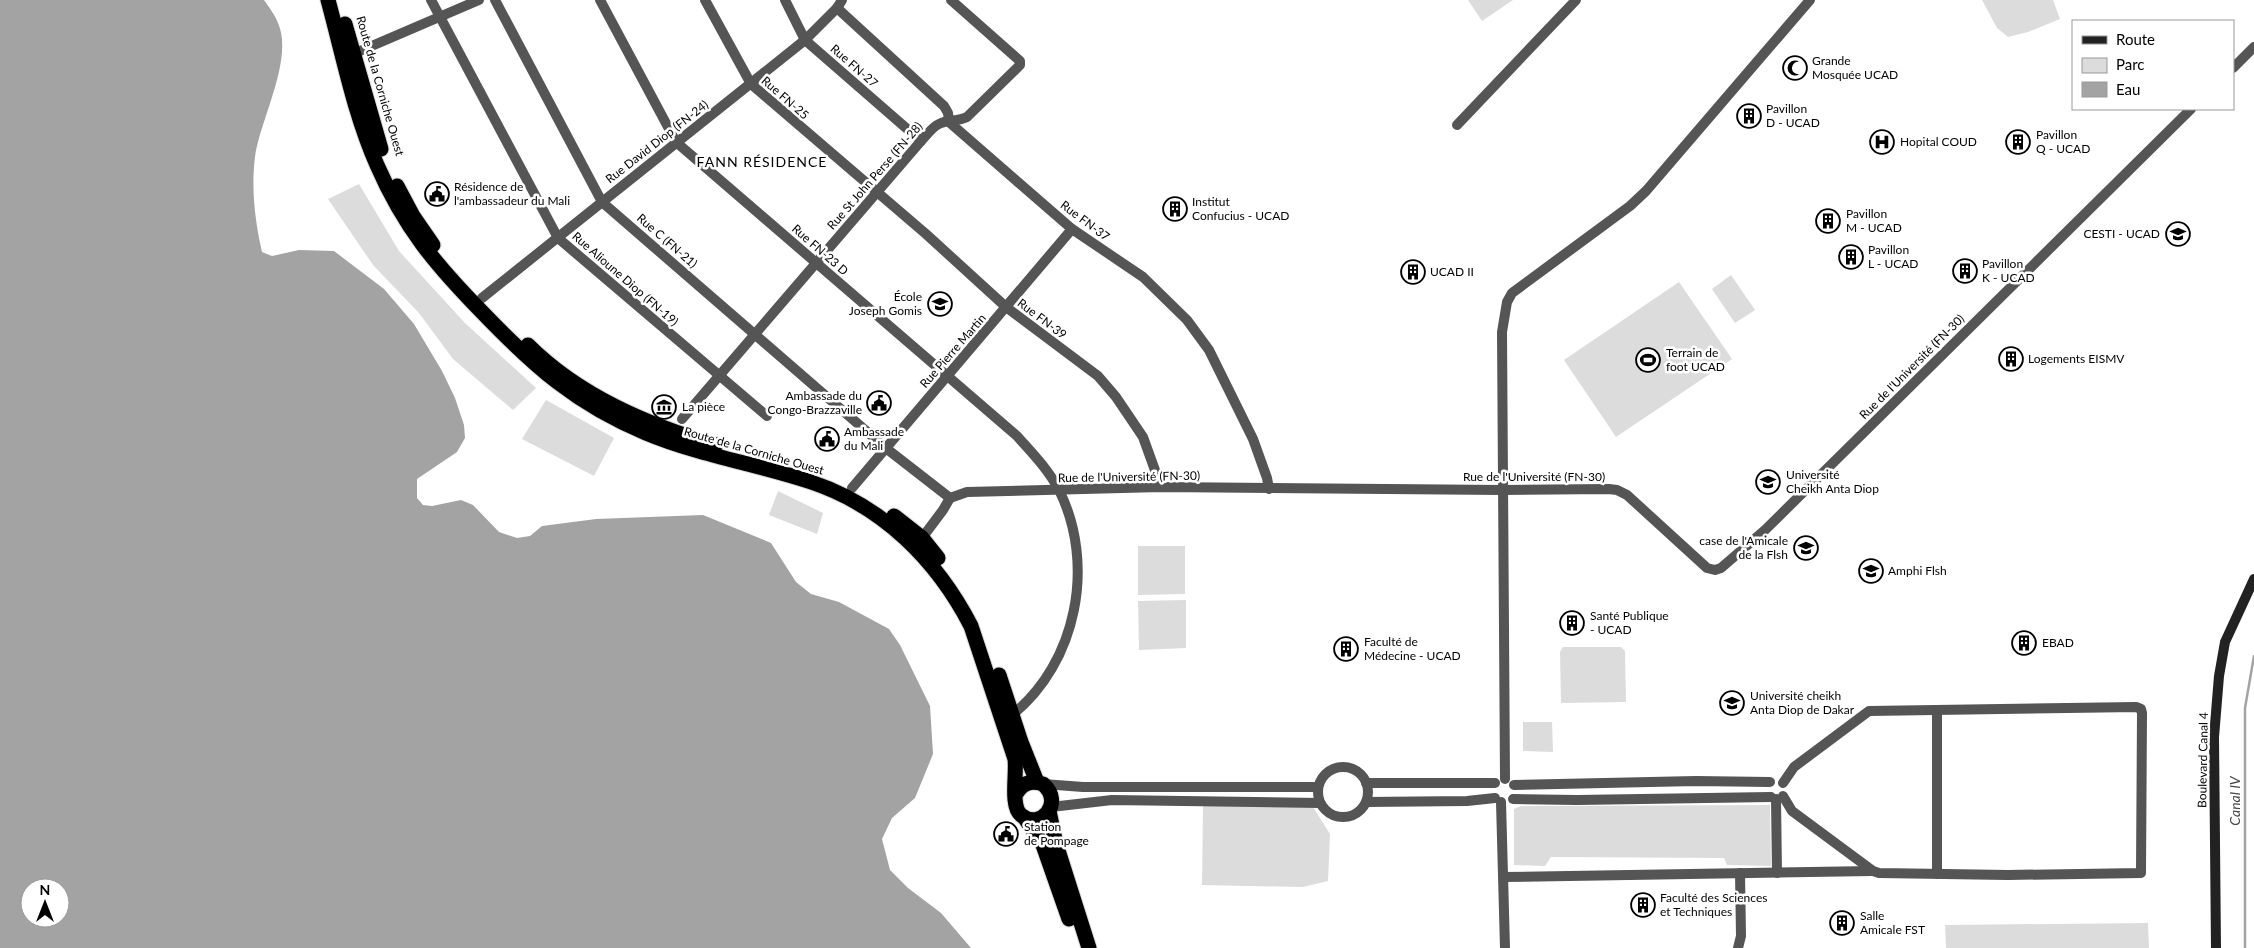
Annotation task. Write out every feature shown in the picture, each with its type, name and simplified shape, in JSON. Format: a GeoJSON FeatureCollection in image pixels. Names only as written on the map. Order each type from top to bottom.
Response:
{"type":"FeatureCollection","features":[{"type":"Feature","properties":{"kind":"highway","name":"Route de la Corniche Ouest"},"geometry":{"type":"LineString","coordinates":[[328,0],[348,77],[375,162],[398,210],[428,255],[521,353],[549,377],[595,408],[669,442],[786,474],[832,490],[873,513],[907,539],[938,571],[971,626],[1015,759],[1016,794]]}},
{"type":"Feature","properties":{"kind":"highway","name":"Route de la Corniche Ouest"},"geometry":{"type":"LineString","coordinates":[[339,0],[384,160],[400,192],[432,244],[482,298],[547,361],[584,389],[626,412],[674,433],[798,468],[852,488],[883,508],[922,538],[960,587],[976,614],[989,644],[1012,715],[1040,783]]}},
{"type":"Feature","properties":{"kind":"highway"},"geometry":{"type":"LineString","coordinates":[[1079,948],[1043,845],[1025,818],[1017,810],[1015,804],[1016,794],[1024,784],[1040,783],[1052,796],[1050,809],[1056,844],[1089,948]]}},
{"type":"Feature","properties":{"kind":"highway"},"geometry":{"type":"LineString","coordinates":[[1025,818],[1039,819],[1050,809]]}},
{"type":"Feature","properties":{"kind":"main road","name":"Boulevard Canal 4"},"geometry":{"type":"LineString","coordinates":[[2216,948],[2214,738],[2219,676],[2225,642],[2254,579]]}},
{"type":"Feature","properties":{"kind":"street","name":"Rue Alioune Diop (FN-19)"},"geometry":{"type":"LineString","coordinates":[[430,0],[558,238],[768,416]]}},
{"type":"Feature","properties":{"kind":"street"},"geometry":{"type":"LineString","coordinates":[[353,54],[479,0]]}},
{"type":"Feature","properties":{"kind":"street","name":"Rue C (FN-21)"},"geometry":{"type":"LineString","coordinates":[[495,0],[602,202],[887,449]]}},
{"type":"Feature","properties":{"kind":"street","name":"Rue FN-23 D"},"geometry":{"type":"LineString","coordinates":[[600,0],[676,142],[1017,436],[1047,470],[1059,491],[1076,544],[1078,568],[1076,604],[1066,641],[1054,666],[1027,704],[1012,715]]}},
{"type":"Feature","properties":{"kind":"street","name":"Rue FN-25"},"geometry":{"type":"LineString","coordinates":[[705,0],[751,84],[876,193]]}},
{"type":"Feature","properties":{"kind":"street","name":"Rue FN-27"},"geometry":{"type":"LineString","coordinates":[[784,0],[805,40],[920,141]]}},
{"type":"Feature","properties":{"kind":"street","name":"Rue St John Perse (FN-28)"},"geometry":{"type":"LineString","coordinates":[[682,419],[920,141],[937,125],[958,122],[967,117],[1020,65],[1020,61],[951,0]]}},
{"type":"Feature","properties":{"kind":"street"},"geometry":{"type":"LineString","coordinates":[[1458,125],[1576,0]]}},
{"type":"Feature","properties":{"kind":"street"},"geometry":{"type":"LineString","coordinates":[[1504,948],[1504,876],[1498,800],[1492,791],[1500,781],[1502,332],[1506,302],[1512,293],[1623,212],[1646,191],[1810,0]]}},
{"type":"Feature","properties":{"kind":"street","name":"Rue David Diop (FN-24)"},"geometry":{"type":"LineString","coordinates":[[482,298],[805,40],[839,4]]}},
{"type":"Feature","properties":{"kind":"street","name":"Rue FN-37"},"geometry":{"type":"LineString","coordinates":[[839,4],[944,106],[948,113],[949,122],[1072,229],[1143,277],[1187,320],[1209,350],[1244,420],[1267,478],[1269,489]]}},
{"type":"Feature","properties":{"kind":"street"},"geometry":{"type":"LineString","coordinates":[[2234,67],[2254,46]]}},
{"type":"Feature","properties":{"kind":"street","name":"Rue de l'Université (FN-30)"},"geometry":{"type":"LineString","coordinates":[[950,498],[967,492],[1161,487],[1617,490],[1627,495],[1707,568],[1715,570],[1721,568],[1772,523],[2190,110]]}},
{"type":"Feature","properties":{"kind":"street","name":"Rue FN-39"},"geometry":{"type":"LineString","coordinates":[[876,193],[926,234],[1006,308],[1098,376],[1116,396],[1143,437],[1161,487]]}},
{"type":"Feature","properties":{"kind":"street","name":"Rue Pierre Martin"},"geometry":{"type":"LineString","coordinates":[[852,488],[1072,229]]}},
{"type":"Feature","properties":{"kind":"street"},"geometry":{"type":"LineString","coordinates":[[887,449],[950,498],[922,538]]}},
{"type":"Feature","properties":{"kind":"street"},"geometry":{"type":"LineString","coordinates":[[1504,876],[1873,871],[2008,876],[2141,873],[2141,708],[2129,706],[1869,712],[1794,766],[1783,782]]}},
{"type":"Feature","properties":{"kind":"street"},"geometry":{"type":"LineString","coordinates":[[1938,710],[1938,874]]}},
{"type":"Feature","properties":{"kind":"street"},"geometry":{"type":"LineString","coordinates":[[1338,767],[1352,768],[1358,772],[1366,783],[1368,796],[1359,812],[1347,817],[1333,816],[1320,803],[1318,786],[1325,774],[1338,767]]}},
{"type":"Feature","properties":{"kind":"street"},"geometry":{"type":"LineString","coordinates":[[1366,783],[1500,781],[1514,785],[1696,781],[1770,782],[1775,780],[1783,782]]}},
{"type":"Feature","properties":{"kind":"street"},"geometry":{"type":"LineString","coordinates":[[1770,782],[1766,790],[1873,871]]}},
{"type":"Feature","properties":{"kind":"street"},"geometry":{"type":"LineString","coordinates":[[1366,802],[1498,800],[1507,802],[1513,799],[1777,797],[1786,789],[1783,782]]}},
{"type":"Feature","properties":{"kind":"street"},"geometry":{"type":"LineString","coordinates":[[1040,783],[1083,787],[1318,786]]}},
{"type":"Feature","properties":{"kind":"street"},"geometry":{"type":"LineString","coordinates":[[1513,799],[1516,792],[1514,785]]}},
{"type":"Feature","properties":{"kind":"street"},"geometry":{"type":"LineString","coordinates":[[1777,797],[1777,873]]}},
{"type":"Feature","properties":{"kind":"street"},"geometry":{"type":"LineString","coordinates":[[1050,809],[1112,800],[1320,803]]}},
{"type":"Feature","properties":{"kind":"street"},"geometry":{"type":"LineString","coordinates":[[1738,948],[1741,936],[1740,873]]}},
{"type":"Feature","properties":{"kind":"green space"},"geometry":{"type":"Polygon","coordinates":[[[1468,0],[1513,0],[1482,21],[1468,0]]]}},
{"type":"Feature","properties":{"kind":"green space"},"geometry":{"type":"Polygon","coordinates":[[[1982,0],[2053,0],[2060,19],[2028,32],[2008,37],[1997,28],[1982,0]]]}},
{"type":"Feature","properties":{"kind":"green space"},"geometry":{"type":"Polygon","coordinates":[[[359,184],[399,251],[465,323],[536,388],[513,410],[453,359],[419,313],[373,265],[328,199],[359,184]]]}},
{"type":"Feature","properties":{"kind":"green space"},"geometry":{"type":"Polygon","coordinates":[[[1731,275],[1755,310],[1735,323],[1712,289],[1731,275]]]}},
{"type":"Feature","properties":{"kind":"green space","name":"Terrain de foot UCAD"},"geometry":{"type":"Polygon","coordinates":[[[1679,282],[1732,359],[1616,437],[1564,360],[1679,282]]]}},
{"type":"Feature","properties":{"kind":"green space"},"geometry":{"type":"Polygon","coordinates":[[[546,400],[614,438],[594,476],[522,439],[546,400]]]}},
{"type":"Feature","properties":{"kind":"green space"},"geometry":{"type":"Polygon","coordinates":[[[778,491],[823,513],[817,534],[769,515],[778,491]]]}},
{"type":"Feature","properties":{"kind":"green space"},"geometry":{"type":"Polygon","coordinates":[[[1138,546],[1185,546],[1185,594],[1138,595],[1138,546]]]}},
{"type":"Feature","properties":{"kind":"green space"},"geometry":{"type":"Polygon","coordinates":[[[1186,600],[1186,648],[1139,650],[1138,601],[1186,600]]]}},
{"type":"Feature","properties":{"kind":"green space"},"geometry":{"type":"Polygon","coordinates":[[[1563,647],[1621,647],[1625,651],[1626,702],[1561,703],[1560,652],[1563,647]]]}},
{"type":"Feature","properties":{"kind":"green space"},"geometry":{"type":"Polygon","coordinates":[[[1523,722],[1552,722],[1553,752],[1523,751],[1523,722]]]}},
{"type":"Feature","properties":{"kind":"green space"},"geometry":{"type":"Polygon","coordinates":[[[1203,805],[1313,807],[1330,834],[1328,881],[1303,887],[1202,885],[1203,805]]]}},
{"type":"Feature","properties":{"kind":"green space"},"geometry":{"type":"Polygon","coordinates":[[[1770,805],[1771,866],[1727,865],[1724,858],[1551,857],[1545,866],[1514,865],[1514,809],[1521,806],[1770,805]]]}},
{"type":"Feature","properties":{"kind":"green space"},"geometry":{"type":"Polygon","coordinates":[[[2148,923],[2149,948],[1946,948],[1945,925],[2148,923]]]}},
{"type":"Feature","properties":{"kind":"water"},"geometry":{"type":"Polygon","coordinates":[[[0,0],[264,0],[278,23],[282,38],[282,54],[255,157],[254,205],[262,252],[272,256],[299,250],[334,251],[384,289],[414,324],[442,371],[455,398],[464,425],[465,438],[457,452],[417,479],[417,498],[423,505],[432,506],[461,500],[473,505],[499,532],[517,538],[530,536],[542,526],[596,519],[703,515],[771,543],[796,582],[811,594],[839,602],[889,629],[900,645],[930,706],[933,754],[915,798],[892,818],[882,839],[890,870],[908,888],[941,913],[971,948],[0,948],[0,0]]]}},
{"type":"Feature","properties":{"kind":"waterway","name":"Canal IV"},"geometry":{"type":"LineString","coordinates":[[2245,948],[2245,708],[2254,656]]}},
{"type":"Feature","properties":{"kind":"place","name":"Grande Mosquée UCAD"},"geometry":{"type":"Point","coordinates":[1795,68]}},
{"type":"Feature","properties":{"kind":"place","name":"Pavillon D - UCAD"},"geometry":{"type":"Point","coordinates":[1749,116]}},
{"type":"Feature","properties":{"kind":"place","name":"Hopital COUD"},"geometry":{"type":"Point","coordinates":[1882,142]}},
{"type":"Feature","properties":{"kind":"place","name":"Pavillon Q - UCAD"},"geometry":{"type":"Point","coordinates":[2018,142]}},
{"type":"Feature","properties":{"kind":"place","name":"Résidence de l'ambassadeur du Mali"},"geometry":{"type":"Point","coordinates":[437,194]}},
{"type":"Feature","properties":{"kind":"place","name":"Institut Confucius - UCAD"},"geometry":{"type":"Point","coordinates":[1175,209]}},
{"type":"Feature","properties":{"kind":"place","name":"Pavillon M - UCAD"},"geometry":{"type":"Point","coordinates":[1828,221]}},
{"type":"Feature","properties":{"kind":"place","name":"CESTI - UCAD"},"geometry":{"type":"Point","coordinates":[2178,234]}},
{"type":"Feature","properties":{"kind":"place","name":"Pavillon L - UCAD"},"geometry":{"type":"Point","coordinates":[1851,257]}},
{"type":"Feature","properties":{"kind":"place","name":"Pavillon K - UCAD"},"geometry":{"type":"Point","coordinates":[1965,271]}},
{"type":"Feature","properties":{"kind":"place","name":"UCAD II"},"geometry":{"type":"Point","coordinates":[1413,272]}},
{"type":"Feature","properties":{"kind":"place","name":"École Joseph Gomis"},"geometry":{"type":"Point","coordinates":[940,304]}},
{"type":"Feature","properties":{"kind":"place","name":"Logements EISMV"},"geometry":{"type":"Point","coordinates":[2011,359]}},
{"type":"Feature","properties":{"kind":"place","name":"Terrain de foot UCAD"},"geometry":{"type":"Point","coordinates":[1648,360]}},
{"type":"Feature","properties":{"kind":"place","name":"Ambassade du Congo-Brazzaville"},"geometry":{"type":"Point","coordinates":[879,403]}},
{"type":"Feature","properties":{"kind":"place","name":"La pièce"},"geometry":{"type":"Point","coordinates":[664,407]}},
{"type":"Feature","properties":{"kind":"place","name":"Ambassade du Mali"},"geometry":{"type":"Point","coordinates":[827,439]}},
{"type":"Feature","properties":{"kind":"place","name":"Université Cheikh Anta Diop"},"geometry":{"type":"Point","coordinates":[1768,482]}},
{"type":"Feature","properties":{"kind":"place","name":"case de l'Amicale de la Flsh"},"geometry":{"type":"Point","coordinates":[1806,548]}},
{"type":"Feature","properties":{"kind":"place","name":"Amphi Flsh"},"geometry":{"type":"Point","coordinates":[1871,571]}},
{"type":"Feature","properties":{"kind":"place","name":"Santé Publique - UCAD"},"geometry":{"type":"Point","coordinates":[1572,623]}},
{"type":"Feature","properties":{"kind":"place","name":"EBAD"},"geometry":{"type":"Point","coordinates":[2024,643]}},
{"type":"Feature","properties":{"kind":"place","name":"Faculté de Médecine - UCAD"},"geometry":{"type":"Point","coordinates":[1346,649]}},
{"type":"Feature","properties":{"kind":"place","name":"Université cheikh Anta Diop de Dakar"},"geometry":{"type":"Point","coordinates":[1732,703]}},
{"type":"Feature","properties":{"kind":"place","name":"Station de Pompage"},"geometry":{"type":"Point","coordinates":[1006,834]}},
{"type":"Feature","properties":{"kind":"place","name":"Faculté des Sciences et Techniques"},"geometry":{"type":"Point","coordinates":[1643,905]}},
{"type":"Feature","properties":{"kind":"place","name":"Salle Amicale FST"},"geometry":{"type":"Point","coordinates":[1842,923]}},
{"type":"Feature","properties":{"kind":"district","name":"FANN RÉSIDENCE"},"geometry":{"type":"Point","coordinates":[762,162]}}]}
